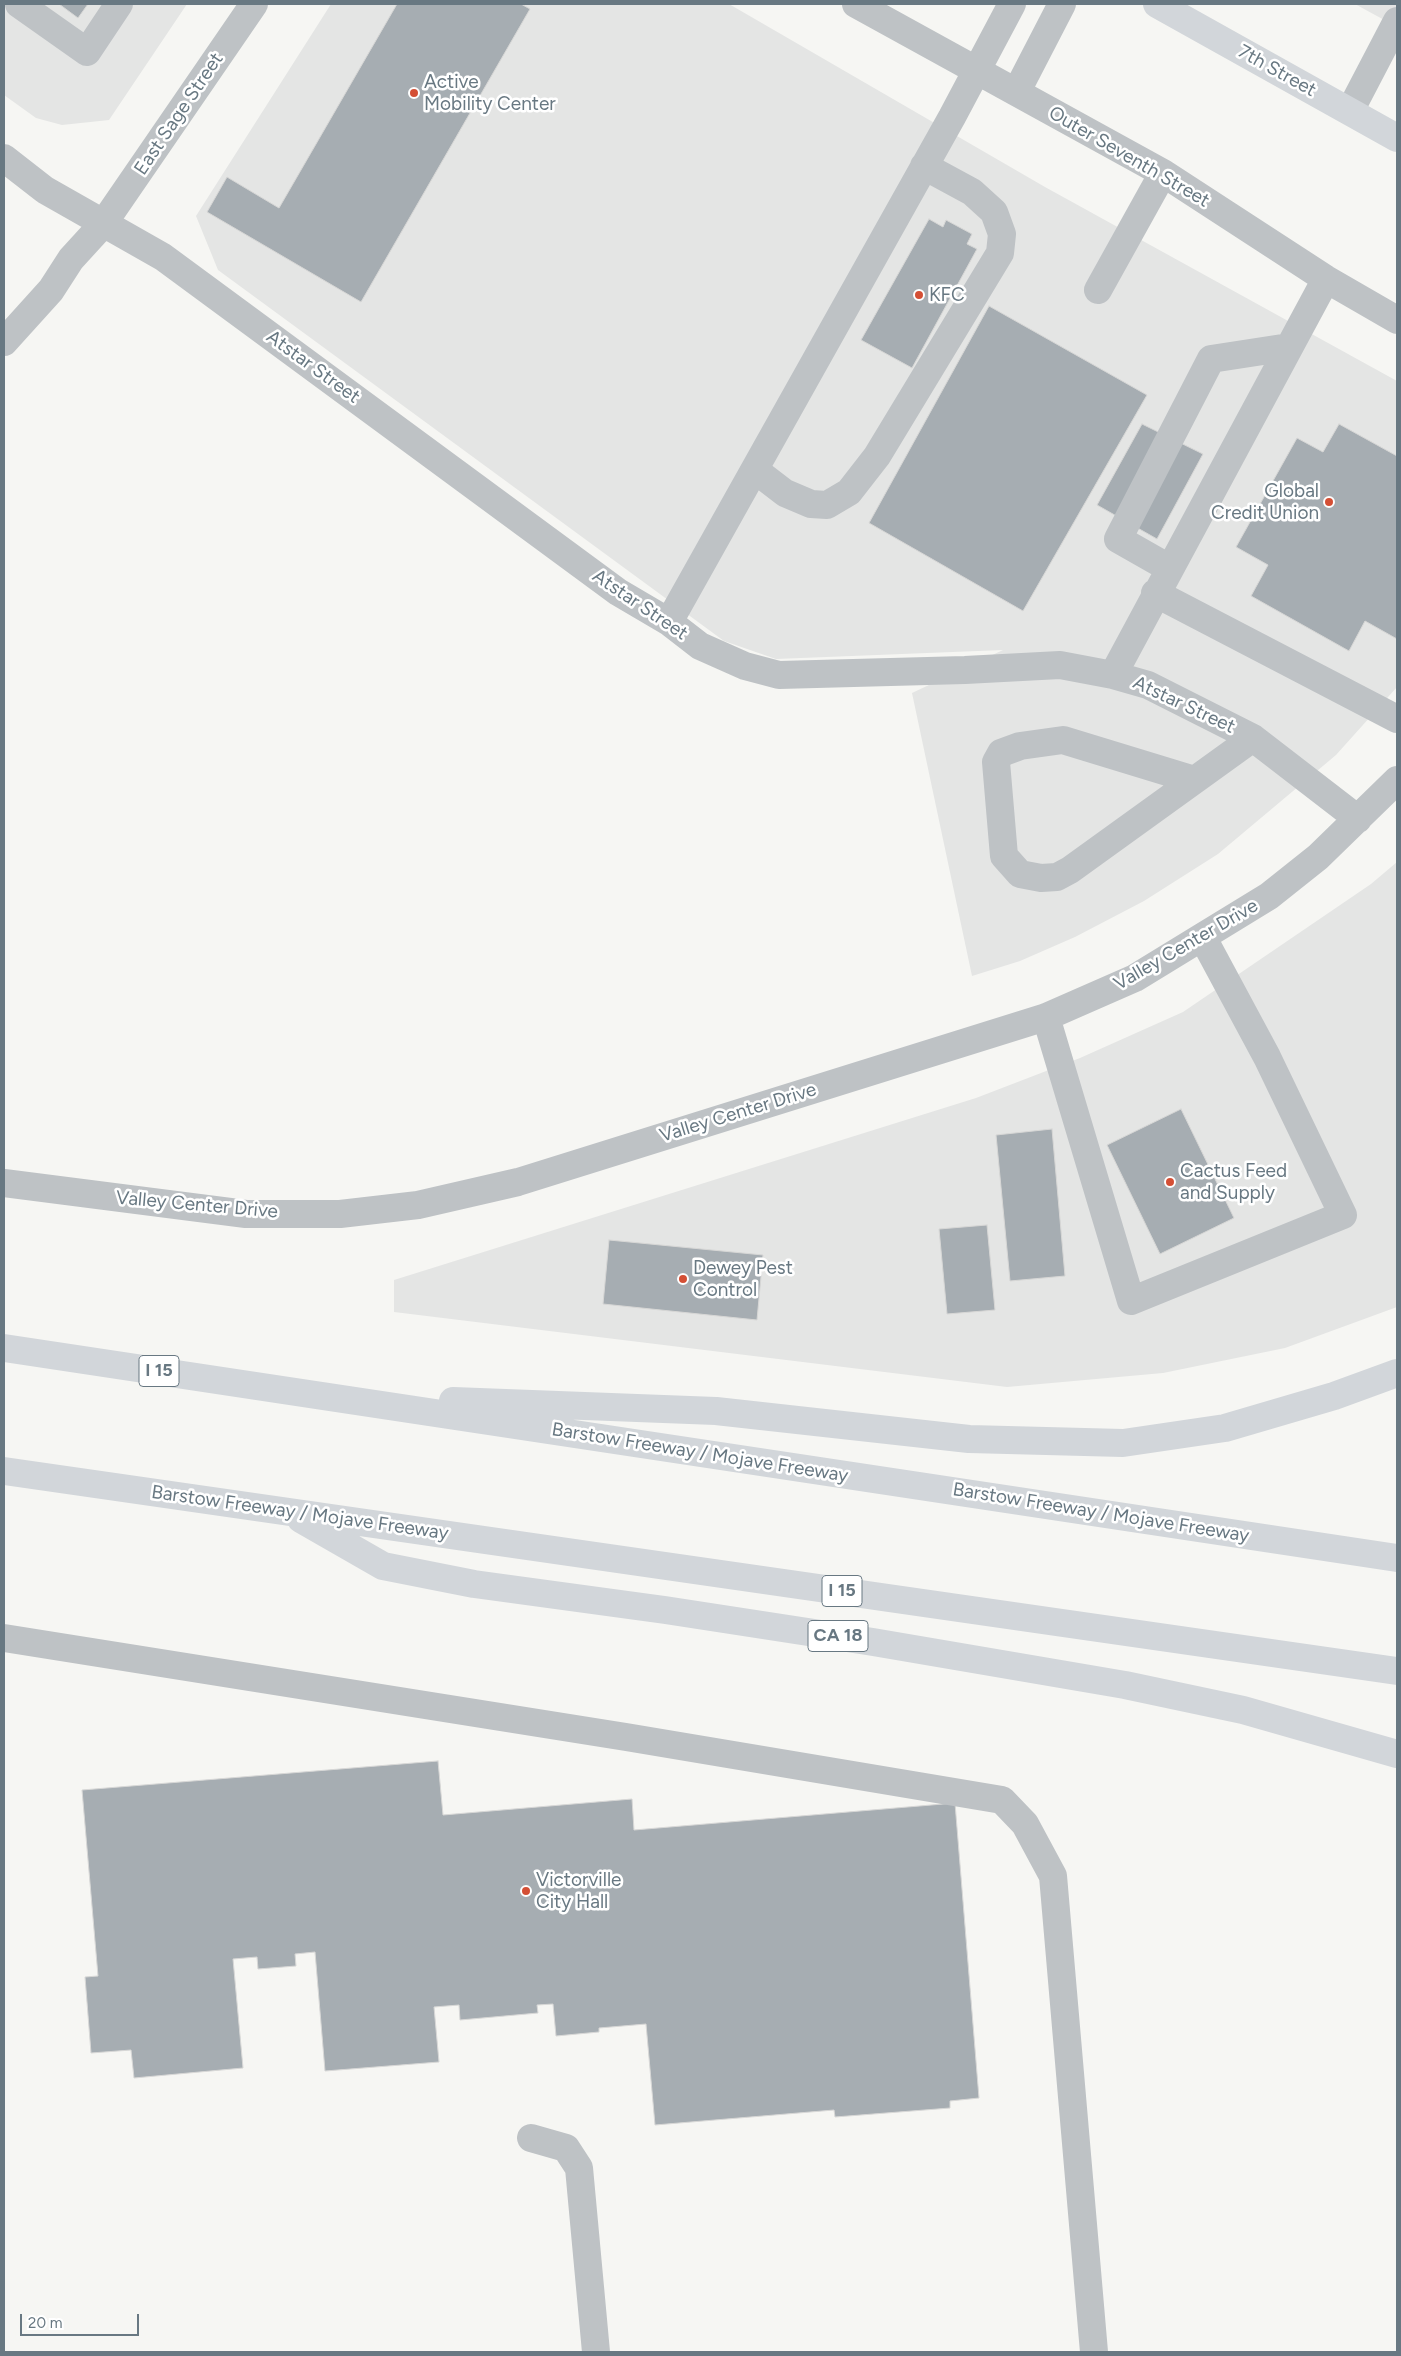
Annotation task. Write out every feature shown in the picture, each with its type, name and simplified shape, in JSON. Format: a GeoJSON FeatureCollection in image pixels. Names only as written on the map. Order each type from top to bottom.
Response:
{"type":"FeatureCollection","features":[{"type":"Feature","properties":{"kind":"main road","name":"7th Street"},"geometry":{"type":"LineString","coordinates":[[1157,4],[1397,138]]}},
{"type":"Feature","properties":{"kind":"main road","name":"Barstow Freeway / Mojave Freeway"},"geometry":{"type":"LineString","coordinates":[[4,1348],[1397,1558]]}},
{"type":"Feature","properties":{"kind":"main road"},"geometry":{"type":"LineString","coordinates":[[315,1396],[716,1411],[969,1439],[1123,1443],[1225,1428],[1334,1396],[1397,1373]]}},
{"type":"Feature","properties":{"kind":"main road","name":"Barstow Freeway / Mojave Freeway"},"geometry":{"type":"LineString","coordinates":[[4,1471],[1397,1671]]}},
{"type":"Feature","properties":{"kind":"main road","name":"CA 18"},"geometry":{"type":"LineString","coordinates":[[286,1511],[383,1566],[474,1584],[864,1640],[1125,1684],[1243,1710],[1397,1754]]}},
{"type":"Feature","properties":{"kind":"street"},"geometry":{"type":"LineString","coordinates":[[19,4],[87,52],[119,4]]}},
{"type":"Feature","properties":{"kind":"street","name":"East Sage Street"},"geometry":{"type":"LineString","coordinates":[[4,342],[51,290],[71,259],[103,224],[254,4]]}},
{"type":"Feature","properties":{"kind":"street","name":"Outer Seventh Street"},"geometry":{"type":"LineString","coordinates":[[856,4],[1163,173],[1326,279],[1397,320]]}},
{"type":"Feature","properties":{"kind":"street"},"geometry":{"type":"LineString","coordinates":[[670,622],[978,70],[1012,4]]}},
{"type":"Feature","properties":{"kind":"street"},"geometry":{"type":"LineString","coordinates":[[1017,91],[1062,4]]}},
{"type":"Feature","properties":{"kind":"street"},"geometry":{"type":"LineString","coordinates":[[1350,112],[1397,21]]}},
{"type":"Feature","properties":{"kind":"street","name":"Atstar Street"},"geometry":{"type":"LineString","coordinates":[[4,158],[45,190],[163,256],[618,592],[670,622],[700,646],[745,666],[779,675],[965,670],[1060,665],[1113,675],[1148,685],[1253,738],[1358,819]]}},
{"type":"Feature","properties":{"kind":"street"},"geometry":{"type":"LineString","coordinates":[[755,470],[785,493],[811,504],[827,505],[849,492],[877,456],[1000,253],[1002,234],[994,212],[972,192],[924,166]]}},
{"type":"Feature","properties":{"kind":"street"},"geometry":{"type":"LineString","coordinates":[[1098,290],[1163,173]]}},
{"type":"Feature","properties":{"kind":"street"},"geometry":{"type":"LineString","coordinates":[[1113,675],[1155,593],[1326,279]]}},
{"type":"Feature","properties":{"kind":"street"},"geometry":{"type":"LineString","coordinates":[[1169,568],[1118,539],[1211,359],[1289,347]]}},
{"type":"Feature","properties":{"kind":"street"},"geometry":{"type":"LineString","coordinates":[[1155,593],[1397,719]]}},
{"type":"Feature","properties":{"kind":"street"},"geometry":{"type":"LineString","coordinates":[[1194,780],[1063,740],[1020,746],[1002,753],[996,762],[1004,856],[1020,874],[1041,878],[1056,877],[1070,870],[1253,738]]}},
{"type":"Feature","properties":{"kind":"street","name":"Valley Center Drive"},"geometry":{"type":"LineString","coordinates":[[4,1183],[246,1214],[340,1214],[418,1205],[518,1182],[1046,1017],[1134,978],[1203,938],[1269,896],[1318,857],[1397,780]]}},
{"type":"Feature","properties":{"kind":"street"},"geometry":{"type":"LineString","coordinates":[[1046,1017],[1131,1301],[1343,1216],[1267,1057],[1203,938]]}},
{"type":"Feature","properties":{"kind":"street"},"geometry":{"type":"LineString","coordinates":[[4,1638],[616,1735],[1002,1800],[1025,1824],[1054,1876],[1094,2352]]}},
{"type":"Feature","properties":{"kind":"street"},"geometry":{"type":"LineString","coordinates":[[532,2138],[566,2148],[579,2168],[596,2352]]}},
{"type":"Feature","properties":{"kind":"shaded area"},"geometry":{"type":"Polygon","coordinates":[[[4,4],[187,4],[109,120],[62,125],[36,118],[4,95],[4,4]]]}},
{"type":"Feature","properties":{"kind":"shaded area"},"geometry":{"type":"Polygon","coordinates":[[[331,4],[729,4],[1045,187],[1397,381],[1397,687],[1336,755],[1218,854],[1144,901],[1075,937],[1020,961],[972,976],[912,693],[1003,650],[776,659],[724,641],[218,270],[196,216],[331,4]]]}},
{"type":"Feature","properties":{"kind":"shaded area"},"geometry":{"type":"Polygon","coordinates":[[[1355,4],[1397,4],[1397,27],[1355,4]]]}},
{"type":"Feature","properties":{"kind":"shaded area"},"geometry":{"type":"Polygon","coordinates":[[[1397,862],[1397,1307],[1285,1348],[1163,1373],[1007,1387],[394,1312],[394,1280],[976,1098],[1080,1058],[1183,1012],[1371,884],[1397,862]]]}},
{"type":"Feature","properties":{"kind":"building"},"geometry":{"type":"Polygon","coordinates":[[[59,4],[88,4],[78,18],[59,4]]]}},
{"type":"Feature","properties":{"kind":"building","name":"Active Mobility Center"},"geometry":{"type":"Polygon","coordinates":[[[397,4],[521,4],[530,9],[361,302],[207,212],[227,177],[279,208],[397,4]]]}},
{"type":"Feature","properties":{"kind":"building","name":"KFC"},"geometry":{"type":"Polygon","coordinates":[[[929,219],[943,227],[946,220],[972,234],[967,244],[977,249],[912,368],[861,340],[929,219]]]}},
{"type":"Feature","properties":{"kind":"building"},"geometry":{"type":"Polygon","coordinates":[[[989,306],[1147,395],[1023,611],[869,523],[989,306]]]}},
{"type":"Feature","properties":{"kind":"building"},"geometry":{"type":"Polygon","coordinates":[[[1142,424],[1203,454],[1157,539],[1097,505],[1142,424]]]}},
{"type":"Feature","properties":{"kind":"building","name":"Global Credit Union"},"geometry":{"type":"Polygon","coordinates":[[[1339,424],[1397,456],[1397,639],[1365,621],[1349,651],[1251,596],[1268,565],[1236,547],[1297,438],[1323,452],[1339,424]]]}},
{"type":"Feature","properties":{"kind":"building","name":"Cactus Feed and Supply"},"geometry":{"type":"Polygon","coordinates":[[[1181,1109],[1234,1218],[1160,1254],[1107,1145],[1181,1109]]]}},
{"type":"Feature","properties":{"kind":"building"},"geometry":{"type":"Polygon","coordinates":[[[1052,1129],[1065,1276],[1010,1281],[996,1135],[1052,1129]]]}},
{"type":"Feature","properties":{"kind":"building"},"geometry":{"type":"Polygon","coordinates":[[[987,1225],[995,1310],[947,1314],[939,1229],[987,1225]]]}},
{"type":"Feature","properties":{"kind":"building","name":"Dewey Pest Control"},"geometry":{"type":"Polygon","coordinates":[[[609,1240],[763,1255],[757,1320],[603,1304],[609,1240]]]}},
{"type":"Feature","properties":{"kind":"building","name":"Victorville City Hall"},"geometry":{"type":"Polygon","coordinates":[[[438,1761],[443,1815],[632,1799],[634,1830],[955,1803],[979,2098],[950,2101],[950,2108],[835,2117],[834,2110],[655,2125],[646,2024],[599,2028],[599,2032],[556,2036],[553,2004],[537,2005],[538,2013],[460,2020],[459,2005],[434,2007],[439,2062],[325,2071],[315,1952],[295,1954],[296,1966],[258,1969],[257,1957],[233,1959],[243,2068],[134,2078],[131,2050],[91,2053],[85,1977],[98,1976],[82,1790],[438,1761]]]}},
{"type":"Feature","properties":{"kind":"place","name":"Active Mobility Center"},"geometry":{"type":"Point","coordinates":[414,93]}},
{"type":"Feature","properties":{"kind":"place","name":"KFC"},"geometry":{"type":"Point","coordinates":[919,295]}},
{"type":"Feature","properties":{"kind":"place","name":"Global Credit Union"},"geometry":{"type":"Point","coordinates":[1329,502]}},
{"type":"Feature","properties":{"kind":"place","name":"Cactus Feed and Supply"},"geometry":{"type":"Point","coordinates":[1170,1182]}},
{"type":"Feature","properties":{"kind":"place","name":"Dewey Pest Control"},"geometry":{"type":"Point","coordinates":[683,1279]}},
{"type":"Feature","properties":{"kind":"place","name":"Victorville City Hall"},"geometry":{"type":"Point","coordinates":[526,1891]}}]}
